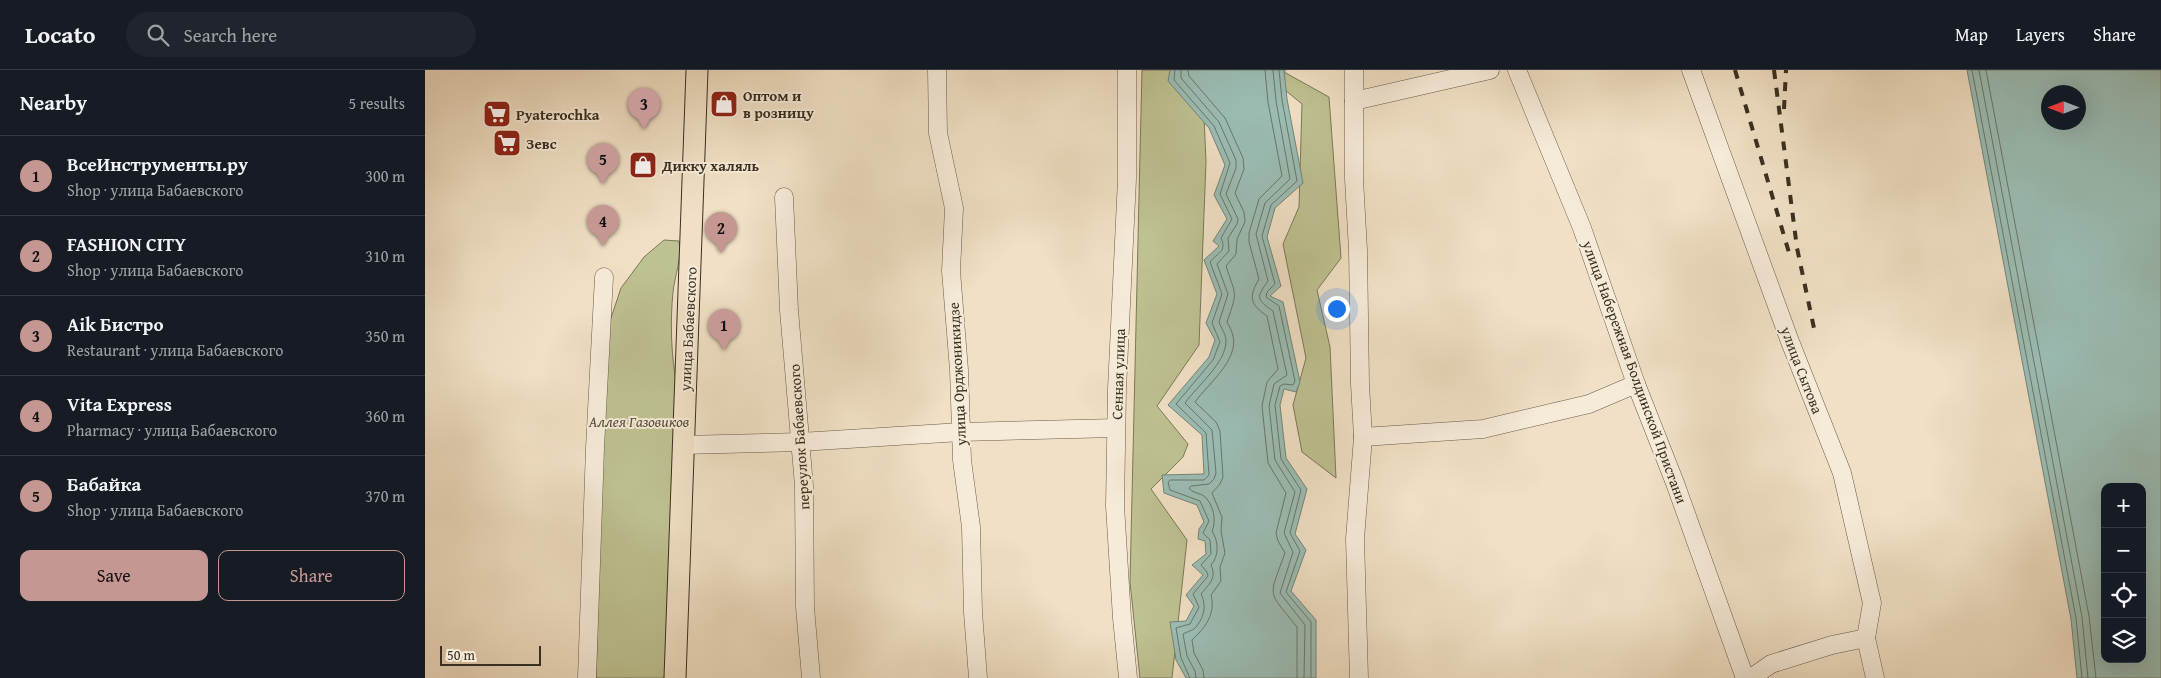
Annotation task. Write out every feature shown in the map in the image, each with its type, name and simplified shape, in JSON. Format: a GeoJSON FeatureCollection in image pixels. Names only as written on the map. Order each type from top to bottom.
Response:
{"type":"FeatureCollection","features":[{"type":"Feature","properties":{"kind":"main road","name":"улица Бабаевского"},"geometry":{"type":"LineString","coordinates":[[675,678],[697,70]]}},
{"type":"Feature","properties":{"kind":"street","name":"улица Орджоникидзе"},"geometry":{"type":"LineString","coordinates":[[937,70],[938,133],[954,208],[951,271],[959,370],[962,460],[971,527],[977,678]]}},
{"type":"Feature","properties":{"kind":"street","name":"Сенная улица"},"geometry":{"type":"LineString","coordinates":[[1127,70],[1127,179],[1116,428],[1115,506],[1128,678]]}},
{"type":"Feature","properties":{"kind":"street"},"geometry":{"type":"LineString","coordinates":[[1354,70],[1360,384],[1363,437],[1355,539],[1359,678]]}},
{"type":"Feature","properties":{"kind":"street"},"geometry":{"type":"LineString","coordinates":[[1354,101],[1490,70]]}},
{"type":"Feature","properties":{"kind":"street","name":"улица Набережная Болдинской Пристани"},"geometry":{"type":"LineString","coordinates":[[1517,70],[1582,228],[1636,384],[1675,483],[1745,678]]}},
{"type":"Feature","properties":{"kind":"street","name":"улица Сытова"},"geometry":{"type":"LineString","coordinates":[[1691,70],[1789,339],[1842,472],[1872,603],[1866,638],[1875,678]]}},
{"type":"Feature","properties":{"kind":"street","name":"переулок Бабаевского"},"geometry":{"type":"LineString","coordinates":[[784,197],[789,310],[804,486],[805,607],[811,678]]}},
{"type":"Feature","properties":{"kind":"street"},"geometry":{"type":"LineString","coordinates":[[587,678],[604,277]]}},
{"type":"Feature","properties":{"kind":"street"},"geometry":{"type":"LineString","coordinates":[[1363,437],[1483,429],[1589,404],[1636,384]]}},
{"type":"Feature","properties":{"kind":"street"},"geometry":{"type":"LineString","coordinates":[[683,446],[800,442],[961,432],[1116,428]]}},
{"type":"Feature","properties":{"kind":"street"},"geometry":{"type":"LineString","coordinates":[[1751,678],[1771,664],[1832,645],[1866,638]]}},
{"type":"Feature","properties":{"kind":"green space"},"geometry":{"type":"Polygon","coordinates":[[[1142,70],[1202,70],[1206,162],[1199,345],[1157,406],[1188,444],[1183,457],[1151,489],[1187,540],[1172,678],[1140,678],[1130,582],[1142,70]]]}},
{"type":"Feature","properties":{"kind":"green space"},"geometry":{"type":"Polygon","coordinates":[[[1266,70],[1286,70],[1284,72],[1329,97],[1341,258],[1317,290],[1330,347],[1336,478],[1302,452],[1293,405],[1306,358],[1283,244],[1299,207],[1302,104],[1267,75],[1266,70]]]}},
{"type":"Feature","properties":{"kind":"green space","name":"Аллея Газовиков"},"geometry":{"type":"Polygon","coordinates":[[[664,240],[679,241],[680,248],[673,292],[672,315],[672,351],[677,386],[666,678],[596,678],[603,425],[610,321],[621,288],[644,257],[664,240]]]}},
{"type":"Feature","properties":{"kind":"water"},"geometry":{"type":"Polygon","coordinates":[[[1170,70],[1284,70],[1287,99],[1303,183],[1275,208],[1267,237],[1281,286],[1270,296],[1283,302],[1300,382],[1296,392],[1284,389],[1280,405],[1286,458],[1307,489],[1295,534],[1306,550],[1291,591],[1316,620],[1316,678],[1186,678],[1176,660],[1170,622],[1186,621],[1194,606],[1186,595],[1203,575],[1192,565],[1206,554],[1205,541],[1198,539],[1199,529],[1204,522],[1197,505],[1164,493],[1162,475],[1204,474],[1202,435],[1168,405],[1209,357],[1215,340],[1206,323],[1217,294],[1204,260],[1219,246],[1213,241],[1227,219],[1214,195],[1225,165],[1209,128],[1168,81],[1170,70]]]}},
{"type":"Feature","properties":{"kind":"water"},"geometry":{"type":"Polygon","coordinates":[[[1967,70],[2161,70],[2161,678],[2077,678],[2071,619],[1967,70]]]}},
{"type":"Feature","properties":{"kind":"railway"},"geometry":{"type":"LineString","coordinates":[[1735,70],[1790,256]]}},
{"type":"Feature","properties":{"kind":"railway"},"geometry":{"type":"LineString","coordinates":[[1774,70],[1797,248],[1815,333]]}},
{"type":"Feature","properties":{"kind":"railway"},"geometry":{"type":"LineString","coordinates":[[1784,109],[1786,70]]}},
{"type":"Feature","properties":{"kind":"place","name":"Оптом и в розницу"},"geometry":{"type":"Point","coordinates":[724,104]}},
{"type":"Feature","properties":{"kind":"place","name":"Pyaterochka"},"geometry":{"type":"Point","coordinates":[497,114]}},
{"type":"Feature","properties":{"kind":"place","name":"Aik Бистро"},"geometry":{"type":"Point","coordinates":[644,129]}},
{"type":"Feature","properties":{"kind":"place","name":"Зевс"},"geometry":{"type":"Point","coordinates":[507,143]}},
{"type":"Feature","properties":{"kind":"place","name":"Дикку халяль"},"geometry":{"type":"Point","coordinates":[643,165]}},
{"type":"Feature","properties":{"kind":"place","name":"Бабайка"},"geometry":{"type":"Point","coordinates":[603,184]}},
{"type":"Feature","properties":{"kind":"place","name":"Vita Express"},"geometry":{"type":"Point","coordinates":[603,246]}},
{"type":"Feature","properties":{"kind":"place","name":"FASHION CITY"},"geometry":{"type":"Point","coordinates":[721,253]}},
{"type":"Feature","properties":{"kind":"place","name":"ВсеИнструменты.ру"},"geometry":{"type":"Point","coordinates":[724,350]}}]}
